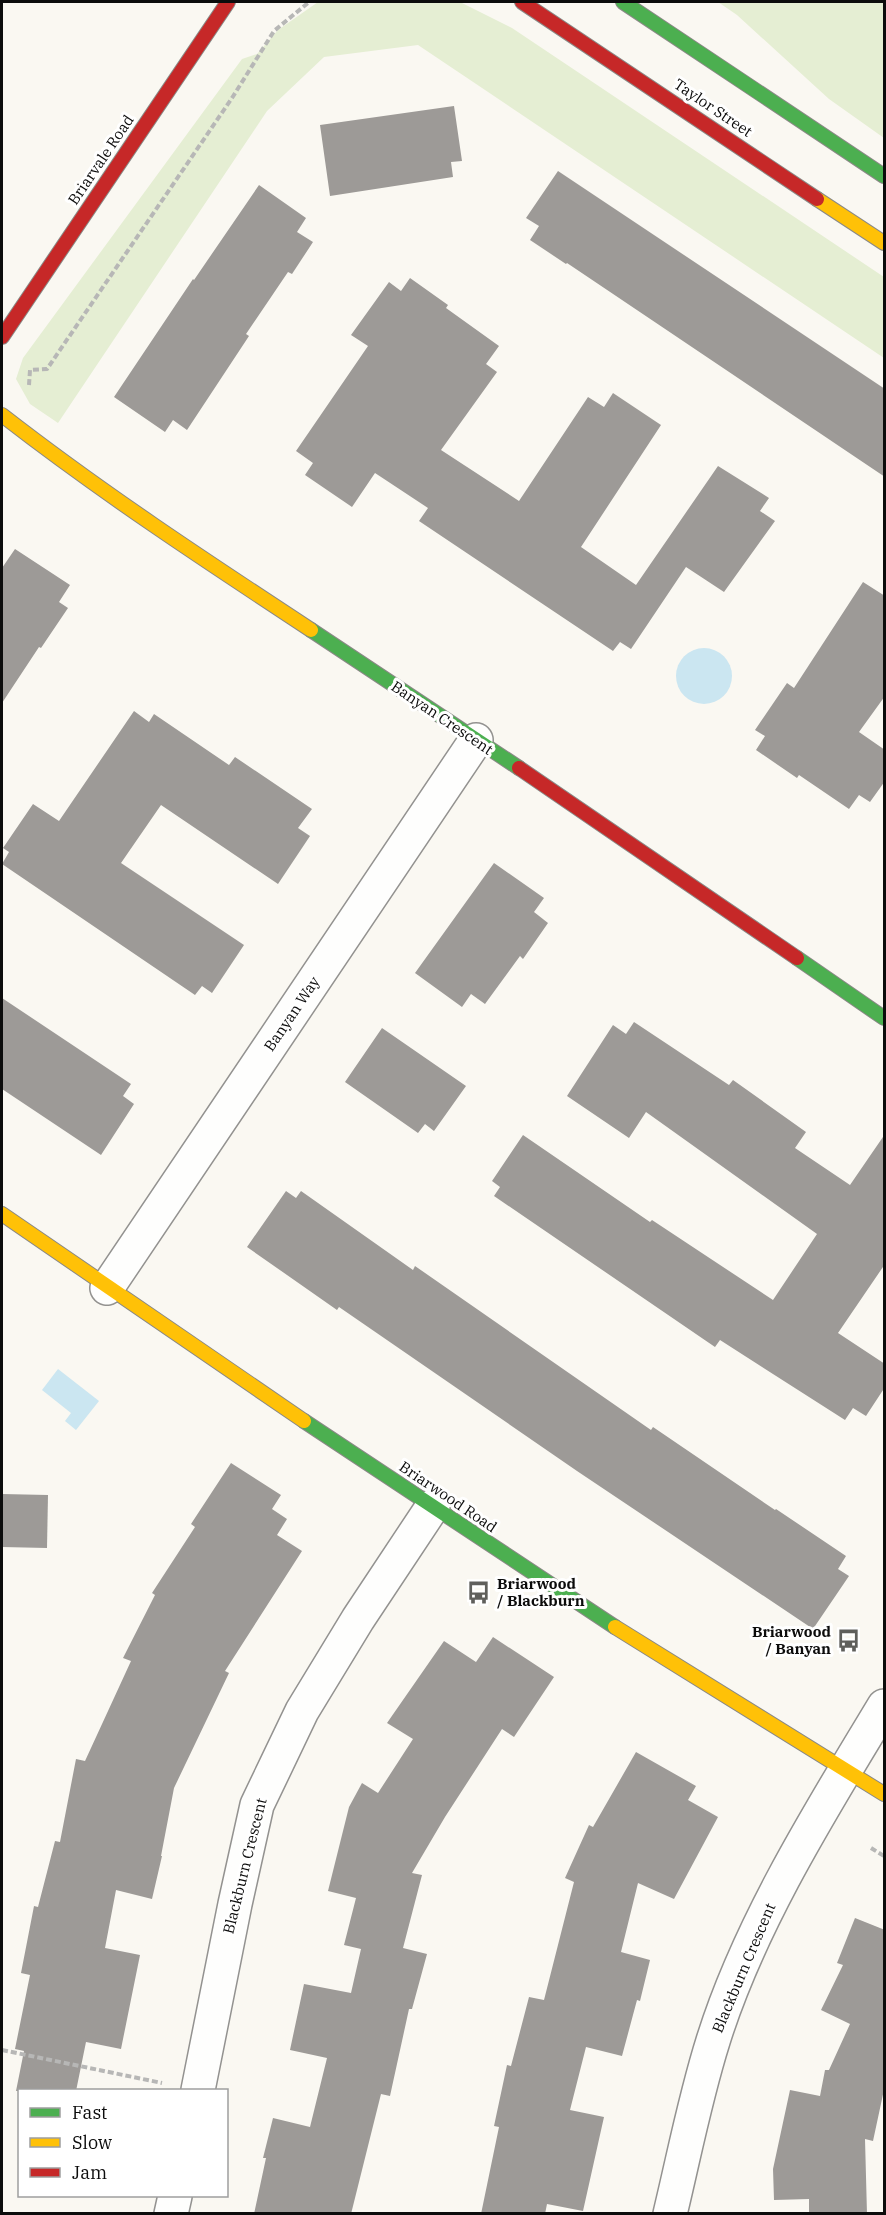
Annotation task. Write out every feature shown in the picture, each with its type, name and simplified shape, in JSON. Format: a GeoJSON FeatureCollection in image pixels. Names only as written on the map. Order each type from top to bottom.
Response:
{"type":"FeatureCollection","features":[{"type":"Feature","properties":{"kind":"street"},"geometry":{"type":"LineString","coordinates":[[206,34],[209,2]]}},
{"type":"Feature","properties":{"kind":"street","name":"Briarvale Road"},"geometry":{"type":"LineString","coordinates":[[2,337],[228,2]]}},
{"type":"Feature","properties":{"kind":"street","name":"Taylor Street"},"geometry":{"type":"LineString","coordinates":[[522,2],[885,243]]}},
{"type":"Feature","properties":{"kind":"street"},"geometry":{"type":"LineString","coordinates":[[623,2],[885,176]]}},
{"type":"Feature","properties":{"kind":"street"},"geometry":{"type":"LineString","coordinates":[[206,34],[234,14]]}},
{"type":"Feature","properties":{"kind":"street","name":"Banyan Crescent"},"geometry":{"type":"LineString","coordinates":[[2,415],[53,455],[178,542],[476,740],[885,1018]]}},
{"type":"Feature","properties":{"kind":"street","name":"Banyan Way"},"geometry":{"type":"LineString","coordinates":[[107,1288],[476,740]]}},
{"type":"Feature","properties":{"kind":"street","name":"Briarwood Road"},"geometry":{"type":"LineString","coordinates":[[2,1214],[107,1288],[527,1571],[665,1660],[885,1794]]}},
{"type":"Feature","properties":{"kind":"street","name":"Blackburn Crescent"},"geometry":{"type":"LineString","coordinates":[[198,2089],[257,1805],[302,1711],[358,1619],[433,1506]]}},
{"type":"Feature","properties":{"kind":"street"},"geometry":{"type":"LineString","coordinates":[[844,1770],[885,1706]]}},
{"type":"Feature","properties":{"kind":"street","name":"Blackburn Crescent"},"geometry":{"type":"LineString","coordinates":[[670,2214],[713,2040],[740,1969],[786,1873],[844,1770]]}},
{"type":"Feature","properties":{"kind":"street"},"geometry":{"type":"LineString","coordinates":[[171,2214],[175,2197]]}},
{"type":"Feature","properties":{"kind":"path"},"geometry":{"type":"LineString","coordinates":[[29,385],[30,370],[47,369],[232,98],[274,31],[309,2]]}},
{"type":"Feature","properties":{"kind":"path"},"geometry":{"type":"LineString","coordinates":[[871,1848],[885,1856]]}},
{"type":"Feature","properties":{"kind":"path"},"geometry":{"type":"LineString","coordinates":[[2,2050],[165,2084]]}},
{"type":"Feature","properties":{"kind":"green space"},"geometry":{"type":"Polygon","coordinates":[[[318,2],[460,2],[512,28],[884,277],[884,358],[418,45],[324,57],[267,111],[58,423],[30,404],[16,379],[23,358],[242,59],[257,54],[278,30],[318,2]]]}},
{"type":"Feature","properties":{"kind":"green space"},"geometry":{"type":"Polygon","coordinates":[[[718,2],[884,2],[884,138],[829,99],[737,15],[718,2]]]}},
{"type":"Feature","properties":{"kind":"water"},"geometry":{"type":"Polygon","coordinates":[[[704,648],[715,650],[724,656],[730,665],[732,676],[730,687],[724,696],[715,702],[704,704],[693,702],[684,696],[678,687],[676,676],[678,665],[684,656],[693,650],[704,648]]]}},
{"type":"Feature","properties":{"kind":"water"},"geometry":{"type":"Polygon","coordinates":[[[58,1369],[99,1401],[76,1430],[65,1421],[71,1413],[42,1390],[58,1369]]]}},
{"type":"Feature","properties":{"kind":"building"},"geometry":{"type":"Polygon","coordinates":[[[454,106],[462,161],[451,162],[453,177],[330,196],[320,125],[454,106]]]}},
{"type":"Feature","properties":{"kind":"building"},"geometry":{"type":"Polygon","coordinates":[[[558,171],[885,389],[885,477],[530,240],[539,226],[526,218],[558,171]]]}},
{"type":"Feature","properties":{"kind":"building"},"geometry":{"type":"Polygon","coordinates":[[[259,185],[306,218],[297,232],[313,242],[292,274],[288,272],[246,334],[249,336],[187,430],[173,420],[165,432],[114,397],[259,185]]]}},
{"type":"Feature","properties":{"kind":"building"},"geometry":{"type":"Polygon","coordinates":[[[410,278],[448,305],[446,308],[499,346],[486,364],[497,372],[441,450],[519,501],[588,397],[604,407],[613,393],[661,425],[581,547],[636,585],[718,466],[769,498],[760,511],[775,521],[724,592],[686,567],[631,649],[620,642],[613,651],[419,521],[428,508],[375,473],[352,507],[305,475],[313,463],[296,451],[368,346],[351,335],[389,282],[401,291],[410,278]]]}},
{"type":"Feature","properties":{"kind":"building"},"geometry":{"type":"Polygon","coordinates":[[[15,549],[70,585],[59,602],[68,608],[2,703],[2,568],[15,549]]]}},
{"type":"Feature","properties":{"kind":"building"},"geometry":{"type":"Polygon","coordinates":[[[863,582],[885,596],[885,696],[859,732],[885,750],[885,781],[870,802],[859,795],[849,809],[799,775],[797,778],[756,750],[765,736],[755,730],[787,683],[794,688],[863,582]]]}},
{"type":"Feature","properties":{"kind":"building"},"geometry":{"type":"Polygon","coordinates":[[[134,711],[149,722],[154,714],[229,765],[235,757],[312,809],[298,828],[310,836],[278,884],[161,805],[121,863],[244,945],[212,993],[202,986],[195,995],[2,864],[9,852],[3,848],[33,804],[59,821],[134,711]]]}},
{"type":"Feature","properties":{"kind":"building"},"geometry":{"type":"Polygon","coordinates":[[[494,863],[544,898],[534,912],[548,923],[523,959],[520,956],[485,1004],[471,994],[462,1007],[415,973],[494,863]]]}},
{"type":"Feature","properties":{"kind":"building"},"geometry":{"type":"Polygon","coordinates":[[[2,998],[131,1084],[123,1096],[134,1104],[101,1155],[2,1089],[2,998]]]}},
{"type":"Feature","properties":{"kind":"building"},"geometry":{"type":"Polygon","coordinates":[[[634,1022],[729,1085],[733,1080],[806,1132],[795,1148],[850,1185],[885,1134],[885,1264],[838,1333],[885,1364],[885,1387],[866,1416],[853,1408],[845,1420],[720,1340],[715,1347],[494,1196],[500,1187],[492,1181],[523,1135],[650,1222],[652,1220],[773,1300],[817,1234],[646,1112],[629,1138],[567,1096],[613,1025],[626,1034],[634,1022]]]}},
{"type":"Feature","properties":{"kind":"building"},"geometry":{"type":"Polygon","coordinates":[[[382,1028],[466,1086],[434,1131],[425,1124],[418,1133],[345,1082],[382,1028]]]}},
{"type":"Feature","properties":{"kind":"building"},"geometry":{"type":"Polygon","coordinates":[[[286,1191],[296,1198],[301,1191],[413,1270],[415,1266],[651,1430],[653,1427],[846,1556],[838,1569],[849,1576],[813,1629],[577,1471],[339,1307],[337,1310],[247,1247],[286,1191]]]}},
{"type":"Feature","properties":{"kind":"building"},"geometry":{"type":"Polygon","coordinates":[[[231,1463],[281,1495],[272,1509],[287,1519],[277,1535],[302,1551],[225,1671],[229,1673],[174,1788],[152,1899],[116,1890],[105,1948],[140,1955],[121,2049],[86,2042],[76,2089],[18,2089],[16,2091],[24,2051],[15,2049],[30,1975],[21,1973],[34,1906],[38,1907],[55,1841],[60,1842],[76,1759],[85,1761],[131,1661],[123,1658],[155,1595],[152,1593],[195,1527],[191,1524],[231,1463]]]}},
{"type":"Feature","properties":{"kind":"building"},"geometry":{"type":"Polygon","coordinates":[[[2,1494],[48,1495],[47,1548],[2,1547],[2,1494]]]}},
{"type":"Feature","properties":{"kind":"building"},"geometry":{"type":"Polygon","coordinates":[[[493,1637],[554,1677],[514,1737],[502,1729],[412,1873],[422,1875],[403,1948],[427,1954],[412,2009],[409,2009],[390,2096],[381,2094],[351,2214],[254,2214],[266,2158],[263,2158],[273,2118],[310,2127],[327,2058],[290,2050],[304,1984],[351,1993],[361,1949],[344,1945],[356,1898],[328,1891],[349,1807],[362,1783],[378,1793],[413,1739],[387,1723],[444,1641],[476,1662],[493,1637]]]}},
{"type":"Feature","properties":{"kind":"building"},"geometry":{"type":"Polygon","coordinates":[[[636,1752],[696,1786],[688,1800],[718,1817],[674,1899],[638,1883],[621,1952],[650,1960],[640,2001],[637,2000],[622,2056],[586,2047],[570,2110],[604,2117],[583,2211],[547,2204],[545,2214],[481,2214],[499,2127],[494,2126],[507,2065],[511,2066],[529,1997],[544,2000],[574,1882],[565,1878],[589,1825],[593,1827],[636,1752]]]}},
{"type":"Feature","properties":{"kind":"building"},"geometry":{"type":"Polygon","coordinates":[[[855,1918],[885,1930],[885,2085],[873,2141],[865,2139],[867,2214],[809,2214],[809,2199],[774,2200],[773,2169],[790,2090],[820,2096],[825,2070],[829,2070],[850,2024],[821,2010],[843,1965],[837,1963],[855,1918]]]}},
{"type":"Feature","properties":{"kind":"traffic: fast"},"geometry":{"type":"LineString","coordinates":[[623,2],[884,176]]}},
{"type":"Feature","properties":{"kind":"traffic: fast"},"geometry":{"type":"LineString","coordinates":[[311,630],[519,768]]}},
{"type":"Feature","properties":{"kind":"traffic: fast"},"geometry":{"type":"LineString","coordinates":[[797,958],[884,1018]]}},
{"type":"Feature","properties":{"kind":"traffic: fast"},"geometry":{"type":"LineString","coordinates":[[304,1421],[615,1627]]}},
{"type":"Feature","properties":{"kind":"traffic: slow"},"geometry":{"type":"LineString","coordinates":[[817,199],[884,243]]}},
{"type":"Feature","properties":{"kind":"traffic: slow"},"geometry":{"type":"LineString","coordinates":[[2,415],[116,499],[311,630]]}},
{"type":"Feature","properties":{"kind":"traffic: slow"},"geometry":{"type":"LineString","coordinates":[[2,1214],[304,1421]]}},
{"type":"Feature","properties":{"kind":"traffic: slow"},"geometry":{"type":"LineString","coordinates":[[615,1627],[884,1794]]}},
{"type":"Feature","properties":{"kind":"traffic: jam"},"geometry":{"type":"LineString","coordinates":[[2,337],[228,2]]}},
{"type":"Feature","properties":{"kind":"traffic: jam"},"geometry":{"type":"LineString","coordinates":[[522,2],[817,199]]}},
{"type":"Feature","properties":{"kind":"traffic: jam"},"geometry":{"type":"LineString","coordinates":[[519,768],[797,958]]}},
{"type":"Feature","properties":{"kind":"place","name":"Briarwood / Blackburn"},"geometry":{"type":"Point","coordinates":[479,1593]}},
{"type":"Feature","properties":{"kind":"place","name":"Briarwood / Banyan"},"geometry":{"type":"Point","coordinates":[849,1641]}}]}
